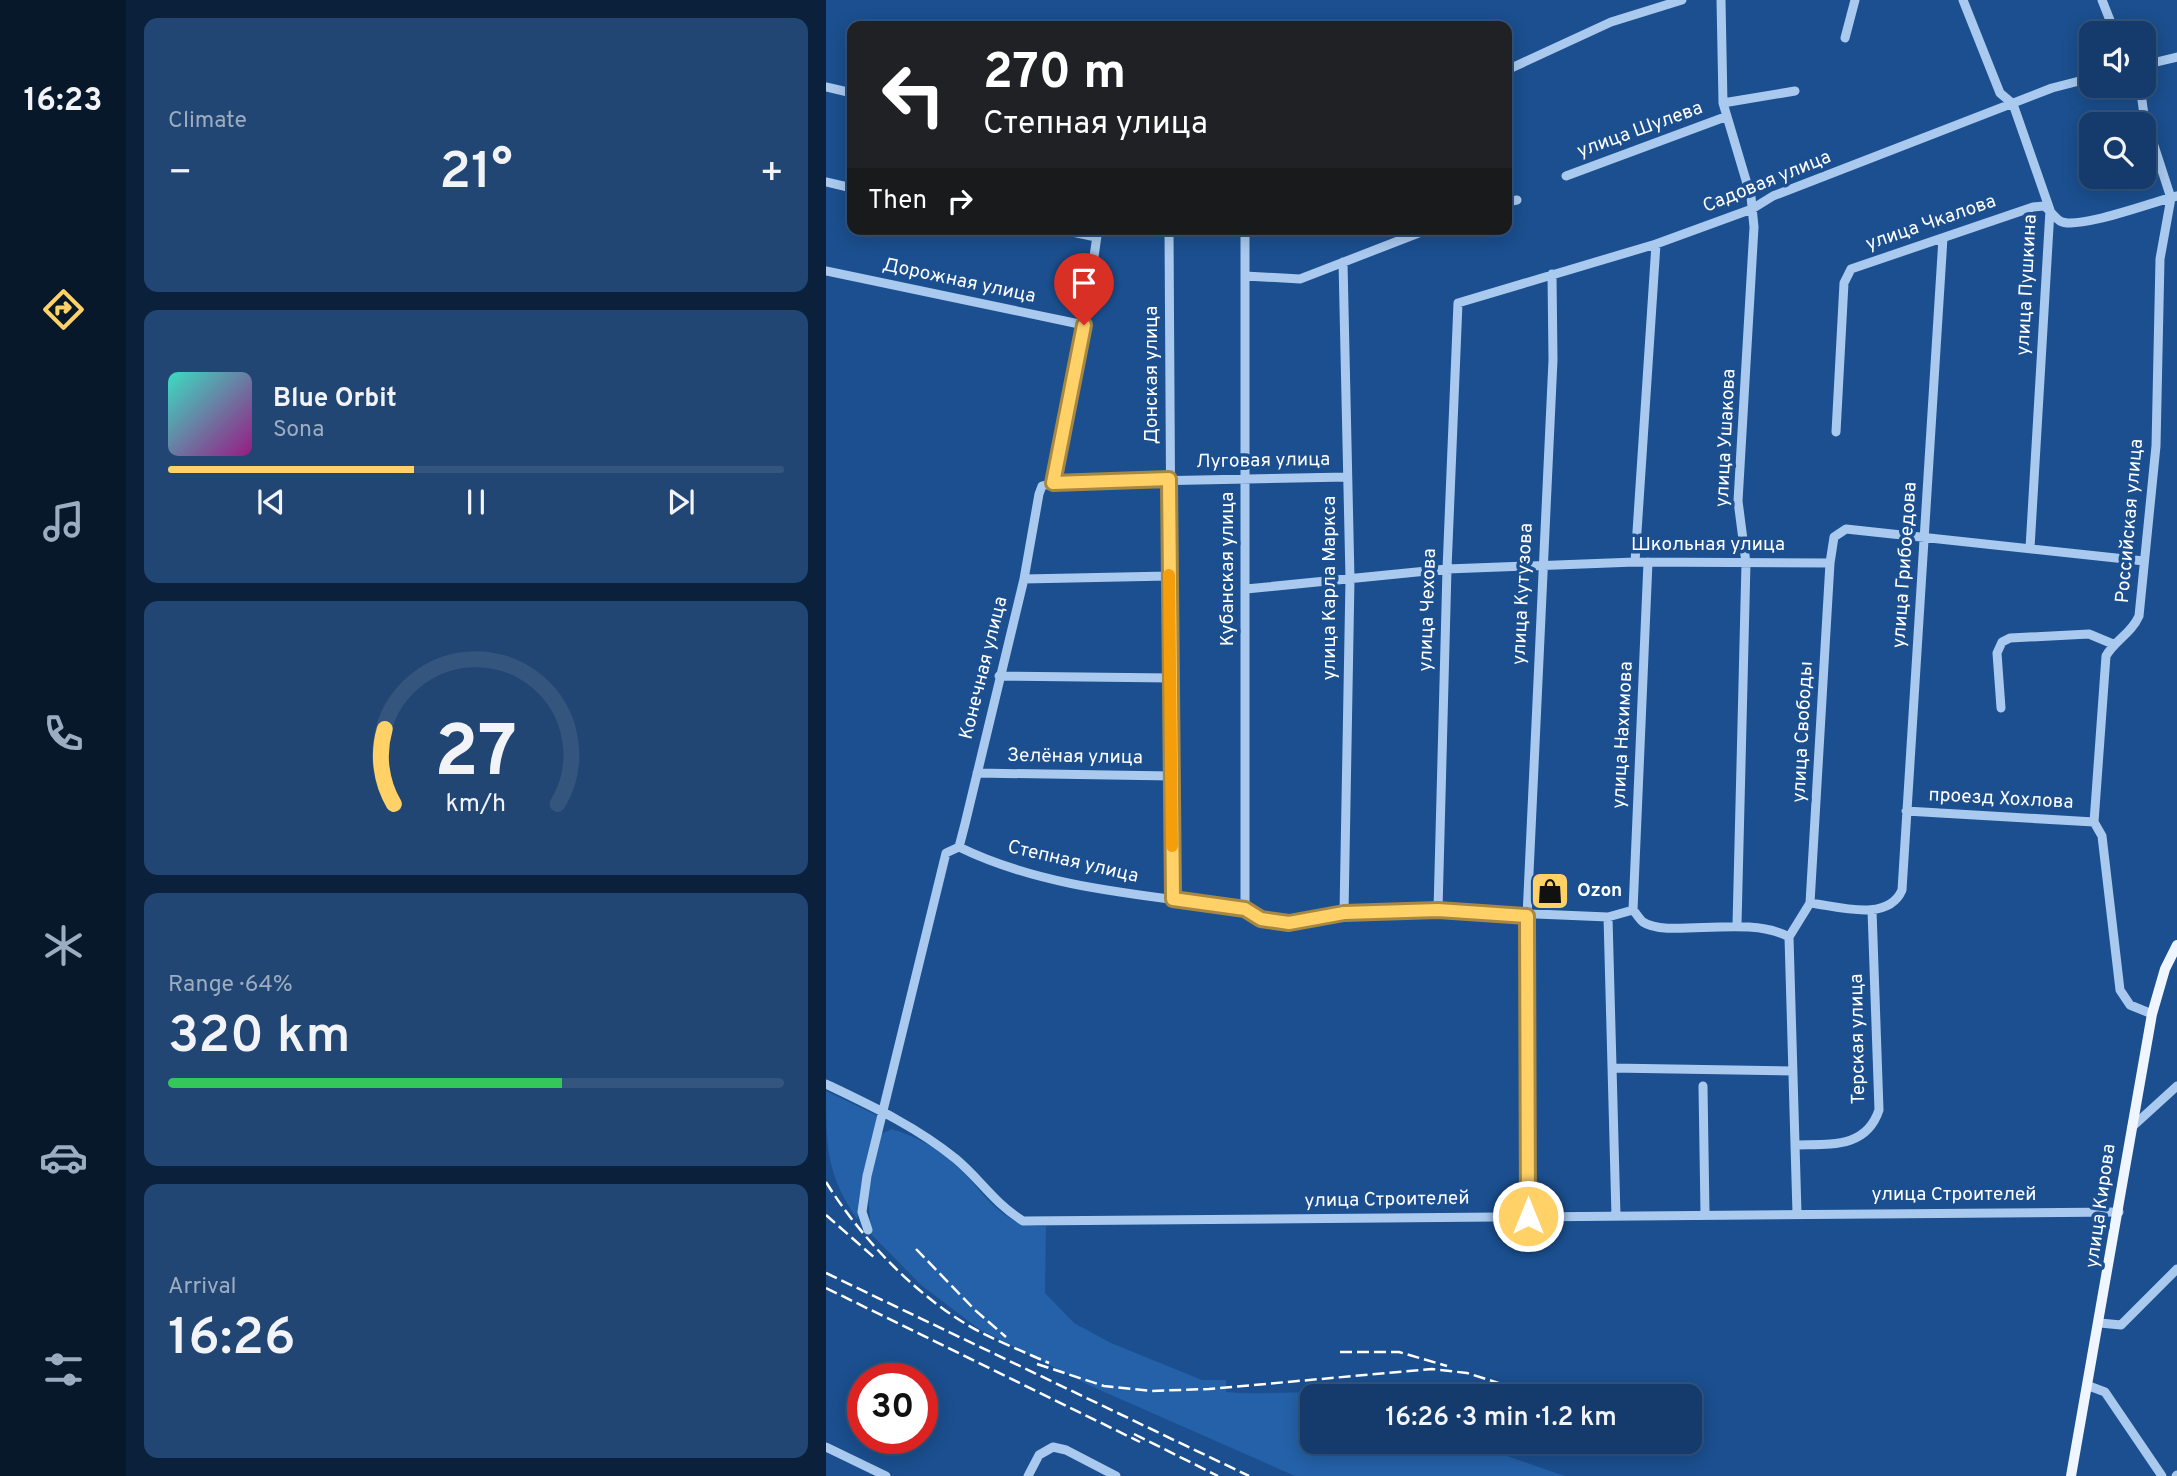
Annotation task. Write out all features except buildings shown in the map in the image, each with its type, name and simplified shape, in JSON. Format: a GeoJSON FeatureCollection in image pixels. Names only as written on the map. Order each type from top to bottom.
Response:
{"type":"FeatureCollection","features":[{"type":"Feature","properties":{"kind":"main road","name":"улица Кирова"},"geometry":{"type":"LineString","coordinates":[[2071,1476],[2089,1386],[2119,1212],[2130,1129],[2152,1014],[2165,969],[2177,944]]}},
{"type":"Feature","properties":{"kind":"street"},"geometry":{"type":"LineString","coordinates":[[1512,68],[1611,22],[1682,0]]}},
{"type":"Feature","properties":{"kind":"street","name":"улица Ушакова"},"geometry":{"type":"LineString","coordinates":[[1721,0],[1725,117],[1751,197],[1752,209],[1753,276],[1738,501],[1746,563],[1737,925]]}},
{"type":"Feature","properties":{"kind":"street"},"geometry":{"type":"LineString","coordinates":[[1845,38],[1855,0]]}},
{"type":"Feature","properties":{"kind":"street","name":"улица Пушкина"},"geometry":{"type":"LineString","coordinates":[[1963,0],[2000,93],[2013,104],[2050,210],[2030,548]]}},
{"type":"Feature","properties":{"kind":"street"},"geometry":{"type":"LineString","coordinates":[[2102,0],[2110,21]]}},
{"type":"Feature","properties":{"kind":"street"},"geometry":{"type":"LineString","coordinates":[[2156,62],[2177,57]]}},
{"type":"Feature","properties":{"kind":"street","name":"Садовая улица"},"geometry":{"type":"LineString","coordinates":[[1456,311],[1458,303],[1464,300],[1656,244],[1752,209],[1773,197],[2052,88],[2079,81]]}},
{"type":"Feature","properties":{"kind":"street"},"geometry":{"type":"LineString","coordinates":[[826,87],[847,92]]}},
{"type":"Feature","properties":{"kind":"street"},"geometry":{"type":"LineString","coordinates":[[1723,103],[1795,91]]}},
{"type":"Feature","properties":{"kind":"street","name":"Российская улица"},"geometry":{"type":"LineString","coordinates":[[2142,98],[2144,115],[2174,197],[2160,259],[2156,446],[2139,616],[2133,630],[2113,644],[2106,656],[2094,822],[2102,836],[2120,990],[2130,1005],[2152,1014]]}},
{"type":"Feature","properties":{"kind":"street","name":"улица Шулева"},"geometry":{"type":"LineString","coordinates":[[1566,176],[1725,117]]}},
{"type":"Feature","properties":{"kind":"street"},"geometry":{"type":"LineString","coordinates":[[826,182],[847,187]]}},
{"type":"Feature","properties":{"kind":"street","name":"улица Чкалова"},"geometry":{"type":"LineString","coordinates":[[1836,432],[1846,276],[1851,269],[2033,207],[2043,206],[2059,220],[2070,223],[2118,214],[2174,197]]}},
{"type":"Feature","properties":{"kind":"street","name":"Конечная улица"},"geometry":{"type":"LineString","coordinates":[[884,1112],[946,853],[959,847],[1024,579],[1039,494],[1042,486],[1053,483],[1084,325],[1097,235]]}},
{"type":"Feature","properties":{"kind":"street","name":"Донская улица"},"geometry":{"type":"LineString","coordinates":[[1169,235],[1173,899]]}},
{"type":"Feature","properties":{"kind":"street","name":"Кубанская улица"},"geometry":{"type":"LineString","coordinates":[[1245,235],[1245,909]]}},
{"type":"Feature","properties":{"kind":"street"},"geometry":{"type":"LineString","coordinates":[[1245,276],[1300,279],[1413,235]]}},
{"type":"Feature","properties":{"kind":"street","name":"улица Грибоедова"},"geometry":{"type":"LineString","coordinates":[[1872,910],[1888,906],[1900,895],[1943,238]]}},
{"type":"Feature","properties":{"kind":"street"},"geometry":{"type":"LineString","coordinates":[[1635,562],[1656,244]]}},
{"type":"Feature","properties":{"kind":"street","name":"улица Карла Маркса"},"geometry":{"type":"LineString","coordinates":[[1343,262],[1350,579],[1344,913]]}},
{"type":"Feature","properties":{"kind":"street","name":"Дорожная улица"},"geometry":{"type":"LineString","coordinates":[[826,271],[1084,325]]}},
{"type":"Feature","properties":{"kind":"street","name":"улица Кутузова"},"geometry":{"type":"LineString","coordinates":[[1527,916],[1541,568],[1553,360],[1552,274]]}},
{"type":"Feature","properties":{"kind":"street","name":"улица Чехова"},"geometry":{"type":"LineString","coordinates":[[1438,910],[1456,311]]}},
{"type":"Feature","properties":{"kind":"street","name":"Луговая улица"},"geometry":{"type":"LineString","coordinates":[[1053,483],[1347,477]]}},
{"type":"Feature","properties":{"kind":"street"},"geometry":{"type":"LineString","coordinates":[[1830,563],[1834,537],[1846,529],[2144,561]]}},
{"type":"Feature","properties":{"kind":"street","name":"Школьная улица"},"geometry":{"type":"LineString","coordinates":[[1246,589],[1447,569],[1541,568],[1635,562],[1830,563]]}},
{"type":"Feature","properties":{"kind":"street","name":"улица Нахимова"},"geometry":{"type":"LineString","coordinates":[[1633,910],[1648,562]]}},
{"type":"Feature","properties":{"kind":"street","name":"улица Свободы"},"geometry":{"type":"LineString","coordinates":[[1810,903],[1830,563]]}},
{"type":"Feature","properties":{"kind":"street"},"geometry":{"type":"LineString","coordinates":[[1024,579],[1169,576]]}},
{"type":"Feature","properties":{"kind":"street"},"geometry":{"type":"LineString","coordinates":[[2001,708],[1997,653],[2002,642],[2010,638],[2089,634],[2113,644]]}},
{"type":"Feature","properties":{"kind":"street"},"geometry":{"type":"LineString","coordinates":[[999,676],[1172,678]]}},
{"type":"Feature","properties":{"kind":"street","name":"Зелёная улица"},"geometry":{"type":"LineString","coordinates":[[977,773],[1172,776]]}},
{"type":"Feature","properties":{"kind":"street","name":"проезд Хохлова"},"geometry":{"type":"LineString","coordinates":[[1906,811],[2094,822]]}},
{"type":"Feature","properties":{"kind":"street","name":"Степная улица"},"geometry":{"type":"LineString","coordinates":[[959,847],[987,860],[1126,895],[1245,909],[1261,919],[1289,923],[1344,913],[1438,910],[1527,916],[1608,917],[1633,910]]}},
{"type":"Feature","properties":{"kind":"street"},"geometry":{"type":"LineString","coordinates":[[1797,1213],[1789,937],[1810,903],[1872,910]]}},
{"type":"Feature","properties":{"kind":"street"},"geometry":{"type":"LineString","coordinates":[[1633,910],[1643,922],[1657,927],[1737,925],[1776,929],[1789,937]]}},
{"type":"Feature","properties":{"kind":"street","name":"Терская улица"},"geometry":{"type":"LineString","coordinates":[[1796,1145],[1850,1142],[1872,1126],[1879,1110],[1872,910]]}},
{"type":"Feature","properties":{"kind":"street"},"geometry":{"type":"LineString","coordinates":[[1527,916],[1528,1216]]}},
{"type":"Feature","properties":{"kind":"street"},"geometry":{"type":"LineString","coordinates":[[1608,917],[1616,1216]]}},
{"type":"Feature","properties":{"kind":"street"},"geometry":{"type":"LineString","coordinates":[[1612,1069],[1793,1071]]}},
{"type":"Feature","properties":{"kind":"street","name":"улица Строителей"},"geometry":{"type":"LineString","coordinates":[[826,1084],[884,1112],[933,1142],[959,1162],[995,1201],[1023,1221],[2119,1212]]}},
{"type":"Feature","properties":{"kind":"street"},"geometry":{"type":"LineString","coordinates":[[1703,1086],[1704,1214]]}},
{"type":"Feature","properties":{"kind":"street"},"geometry":{"type":"LineString","coordinates":[[2130,1129],[2177,1086]]}},
{"type":"Feature","properties":{"kind":"street"},"geometry":{"type":"LineString","coordinates":[[868,1230],[863,1221],[862,1201],[884,1112]]}},
{"type":"Feature","properties":{"kind":"street"},"geometry":{"type":"LineString","coordinates":[[2100,1323],[2121,1325],[2177,1269]]}},
{"type":"Feature","properties":{"kind":"street"},"geometry":{"type":"LineString","coordinates":[[2089,1386],[2105,1392],[2162,1476]]}},
{"type":"Feature","properties":{"kind":"street"},"geometry":{"type":"LineString","coordinates":[[826,1447],[886,1476]]}},
{"type":"Feature","properties":{"kind":"street"},"geometry":{"type":"LineString","coordinates":[[1028,1476],[1039,1455],[1053,1447],[1116,1476]]}},
{"type":"Feature","properties":{"kind":"shaded area"},"geometry":{"type":"Polygon","coordinates":[[[826,1091],[878,1116],[857,1219],[839,1188],[830,1158],[826,1127],[826,1091]]]}},
{"type":"Feature","properties":{"kind":"shaded area"},"geometry":{"type":"Polygon","coordinates":[[[892,1129],[920,1140],[958,1166],[1002,1212],[1029,1225],[1046,1226],[1045,1293],[1074,1323],[1111,1343],[1202,1380],[1226,1380],[1226,1392],[1300,1393],[1300,1454],[1501,1454],[1565,1476],[1295,1476],[1093,1387],[979,1329],[921,1285],[871,1234],[868,1191],[881,1134],[892,1129]]]}},
{"type":"Feature","properties":{"kind":"railway"},"geometry":{"type":"LineString","coordinates":[[826,1182],[840,1204],[875,1246],[894,1267],[936,1304],[980,1332],[1049,1363]]}},
{"type":"Feature","properties":{"kind":"railway"},"geometry":{"type":"LineString","coordinates":[[826,1215],[876,1259]]}},
{"type":"Feature","properties":{"kind":"railway"},"geometry":{"type":"LineString","coordinates":[[916,1249],[975,1310],[1006,1337]]}},
{"type":"Feature","properties":{"kind":"railway"},"geometry":{"type":"LineString","coordinates":[[826,1273],[1249,1476]]}},
{"type":"Feature","properties":{"kind":"railway"},"geometry":{"type":"LineString","coordinates":[[826,1288],[1140,1442]]}},
{"type":"Feature","properties":{"kind":"railway"},"geometry":{"type":"LineString","coordinates":[[1340,1352],[1399,1352],[1447,1366]]}},
{"type":"Feature","properties":{"kind":"railway"},"geometry":{"type":"LineString","coordinates":[[1037,1364],[1104,1386],[1151,1391],[1209,1389],[1432,1369],[1467,1373],[1502,1384]]}},
{"type":"Feature","properties":{"kind":"railway"},"geometry":{"type":"LineString","coordinates":[[1134,1434],[1218,1476]]}},
{"type":"Feature","properties":{"kind":"slow traffic"},"geometry":{"type":"LineString","coordinates":[[1169,575],[1172,846]]}},
{"type":"Feature","properties":{"kind":"place","name":"Ozon"},"geometry":{"type":"Point","coordinates":[1550,891]}},
{"type":"Feature","properties":{"kind":"route"},"geometry":{"type":"LineString","coordinates":[[1084,325],[1053,483],[1169,479],[1173,899],[1245,909],[1261,919],[1289,923],[1344,913],[1438,910],[1527,916],[1528,1216]]}}]}
